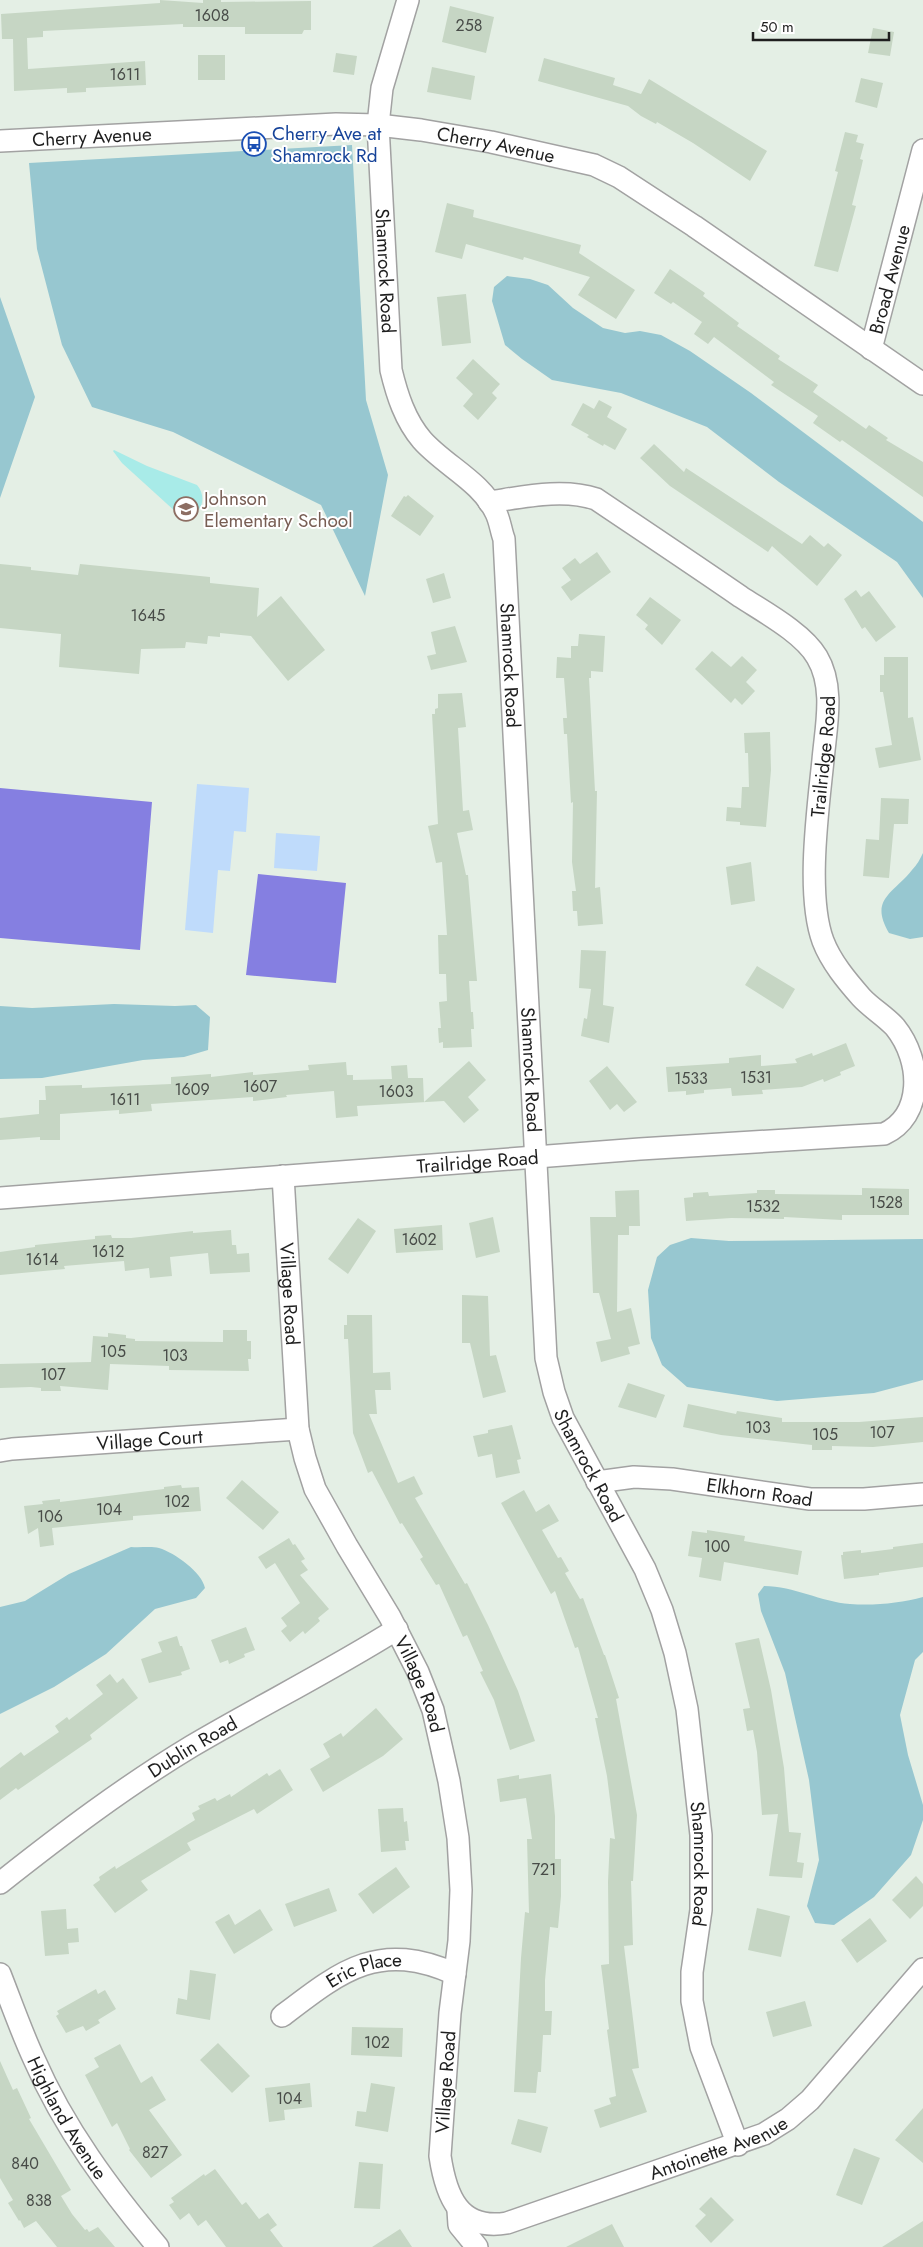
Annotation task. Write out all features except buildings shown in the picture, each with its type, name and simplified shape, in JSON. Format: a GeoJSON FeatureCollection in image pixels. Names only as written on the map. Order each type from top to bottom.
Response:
{"type":"FeatureCollection","features":[{"type":"Feature","properties":{"kind":"street","name":"Shamrock Road"},"geometry":{"type":"LineString","coordinates":[[408,0],[382,88],[378,125],[391,370],[397,395],[408,419],[423,440],[477,487],[489,502],[497,515],[505,552],[546,1358],[554,1392],[563,1418],[645,1569],[662,1610],[675,1653],[687,1709],[701,1835],[701,1910],[692,1972],[692,2001],[701,2047],[738,2145]]}},
{"type":"Feature","properties":{"kind":"street","name":"Cherry Avenue"},"geometry":{"type":"LineString","coordinates":[[0,141],[336,124],[378,125],[491,142],[594,165],[618,177],[694,226],[923,384]]}},
{"type":"Feature","properties":{"kind":"street","name":"Broad Avenue"},"geometry":{"type":"LineString","coordinates":[[871,349],[923,150]]}},
{"type":"Feature","properties":{"kind":"street","name":"Trailridge Road"},"geometry":{"type":"LineString","coordinates":[[0,1198],[536,1157],[884,1134],[898,1130],[916,1112],[922,1097],[923,1082],[917,1062],[907,1042],[894,1025],[863,999],[842,974],[822,940],[816,909],[814,878],[819,794],[827,724],[827,688],[824,671],[816,655],[805,642],[773,618],[596,499],[582,495],[547,495],[489,502]]}},
{"type":"Feature","properties":{"kind":"street","name":"Village Road"},"geometry":{"type":"LineString","coordinates":[[283,1176],[298,1429],[304,1458],[315,1489],[397,1629],[418,1672],[433,1710],[449,1781],[458,1838],[461,1890],[445,2070],[440,2156],[443,2178],[458,2210]]}},
{"type":"Feature","properties":{"kind":"street","name":"Village Court"},"geometry":{"type":"LineString","coordinates":[[0,1451],[298,1429]]}},
{"type":"Feature","properties":{"kind":"street","name":"Elkhorn Road"},"geometry":{"type":"LineString","coordinates":[[597,1482],[634,1477],[672,1479],[810,1499],[864,1499],[923,1494]]}},
{"type":"Feature","properties":{"kind":"street","name":"Dublin Road"},"geometry":{"type":"LineString","coordinates":[[0,1883],[88,1814],[140,1779],[193,1746],[397,1629]]}},
{"type":"Feature","properties":{"kind":"street","name":"Eric Place"},"geometry":{"type":"LineString","coordinates":[[282,2016],[317,1989],[344,1972],[373,1960],[391,1958],[414,1959],[436,1965],[455,1974]]}},
{"type":"Feature","properties":{"kind":"street","name":"Antoinette Avenue"},"geometry":{"type":"LineString","coordinates":[[458,2210],[470,2219],[481,2223],[495,2225],[507,2223],[691,2158],[738,2145],[764,2134],[788,2119],[810,2100],[923,1969]]}},
{"type":"Feature","properties":{"kind":"street","name":"Highland Avenue"},"geometry":{"type":"LineString","coordinates":[[0,1974],[34,2061],[61,2110],[100,2174],[158,2247]]}},
{"type":"Feature","properties":{"kind":"street"},"geometry":{"type":"LineString","coordinates":[[458,2210],[460,2225],[477,2247]]}},
{"type":"Feature","properties":{"kind":"shaded area"},"geometry":{"type":"Polygon","coordinates":[[[352,145],[366,400],[388,475],[365,596],[321,505],[173,432],[92,407],[62,345],[37,249],[29,163],[352,145]]]}},
{"type":"Feature","properties":{"kind":"shaded area"},"geometry":{"type":"Polygon","coordinates":[[[507,276],[530,279],[548,285],[573,308],[603,328],[625,333],[640,331],[661,335],[690,351],[751,393],[923,522],[923,598],[897,562],[779,482],[707,427],[621,393],[552,380],[522,359],[505,345],[492,301],[494,287],[507,276]]]}},
{"type":"Feature","properties":{"kind":"shaded area"},"geometry":{"type":"Polygon","coordinates":[[[0,297],[35,397],[0,498],[0,297]]]}},
{"type":"Feature","properties":{"kind":"shaded area"},"geometry":{"type":"Polygon","coordinates":[[[114,450],[147,466],[197,485],[202,497],[200,508],[191,515],[177,513],[122,463],[114,450]]]}},
{"type":"Feature","properties":{"kind":"shaded area"},"geometry":{"type":"Polygon","coordinates":[[[197,784],[249,788],[246,832],[234,831],[230,871],[218,870],[213,933],[185,930],[197,784]]]}},
{"type":"Feature","properties":{"kind":"shaded area"},"geometry":{"type":"Polygon","coordinates":[[[0,788],[152,802],[140,950],[0,938],[0,788]]]}},
{"type":"Feature","properties":{"kind":"shaded area"},"geometry":{"type":"Polygon","coordinates":[[[276,833],[320,836],[317,871],[274,868],[276,833]]]}},
{"type":"Feature","properties":{"kind":"shaded area"},"geometry":{"type":"Polygon","coordinates":[[[923,853],[923,937],[910,939],[889,933],[883,922],[882,904],[915,866],[923,853]]]}},
{"type":"Feature","properties":{"kind":"shaded area"},"geometry":{"type":"Polygon","coordinates":[[[258,874],[346,883],[336,983],[246,975],[258,874]]]}},
{"type":"Feature","properties":{"kind":"shaded area"},"geometry":{"type":"Polygon","coordinates":[[[114,1004],[196,1005],[210,1017],[208,1050],[184,1057],[143,1060],[42,1078],[0,1079],[0,1006],[32,1008],[114,1004]]]}},
{"type":"Feature","properties":{"kind":"shaded area"},"geometry":{"type":"Polygon","coordinates":[[[691,1238],[729,1241],[923,1239],[923,1380],[874,1393],[777,1401],[687,1387],[662,1365],[651,1338],[648,1290],[657,1257],[670,1245],[691,1238]]]}},
{"type":"Feature","properties":{"kind":"shaded area"},"geometry":{"type":"Polygon","coordinates":[[[131,1547],[156,1547],[173,1554],[199,1576],[205,1588],[196,1598],[155,1609],[106,1654],[54,1687],[0,1714],[0,1607],[25,1601],[69,1574],[131,1547]]]}},
{"type":"Feature","properties":{"kind":"shaded area"},"geometry":{"type":"Polygon","coordinates":[[[764,1586],[786,1589],[839,1603],[850,1604],[887,1604],[923,1597],[923,1652],[915,1660],[900,1715],[908,1755],[923,1805],[923,1820],[911,1855],[874,1897],[834,1925],[815,1923],[807,1906],[819,1860],[809,1780],[785,1673],[761,1611],[758,1594],[764,1586]]]}},
{"type":"Feature","properties":{"kind":"place","name":"Cherry Ave at Shamrock Rd"},"geometry":{"type":"Point","coordinates":[254,144]}},
{"type":"Feature","properties":{"kind":"place","name":"Johnson Elementary School"},"geometry":{"type":"Point","coordinates":[186,509]}}]}
